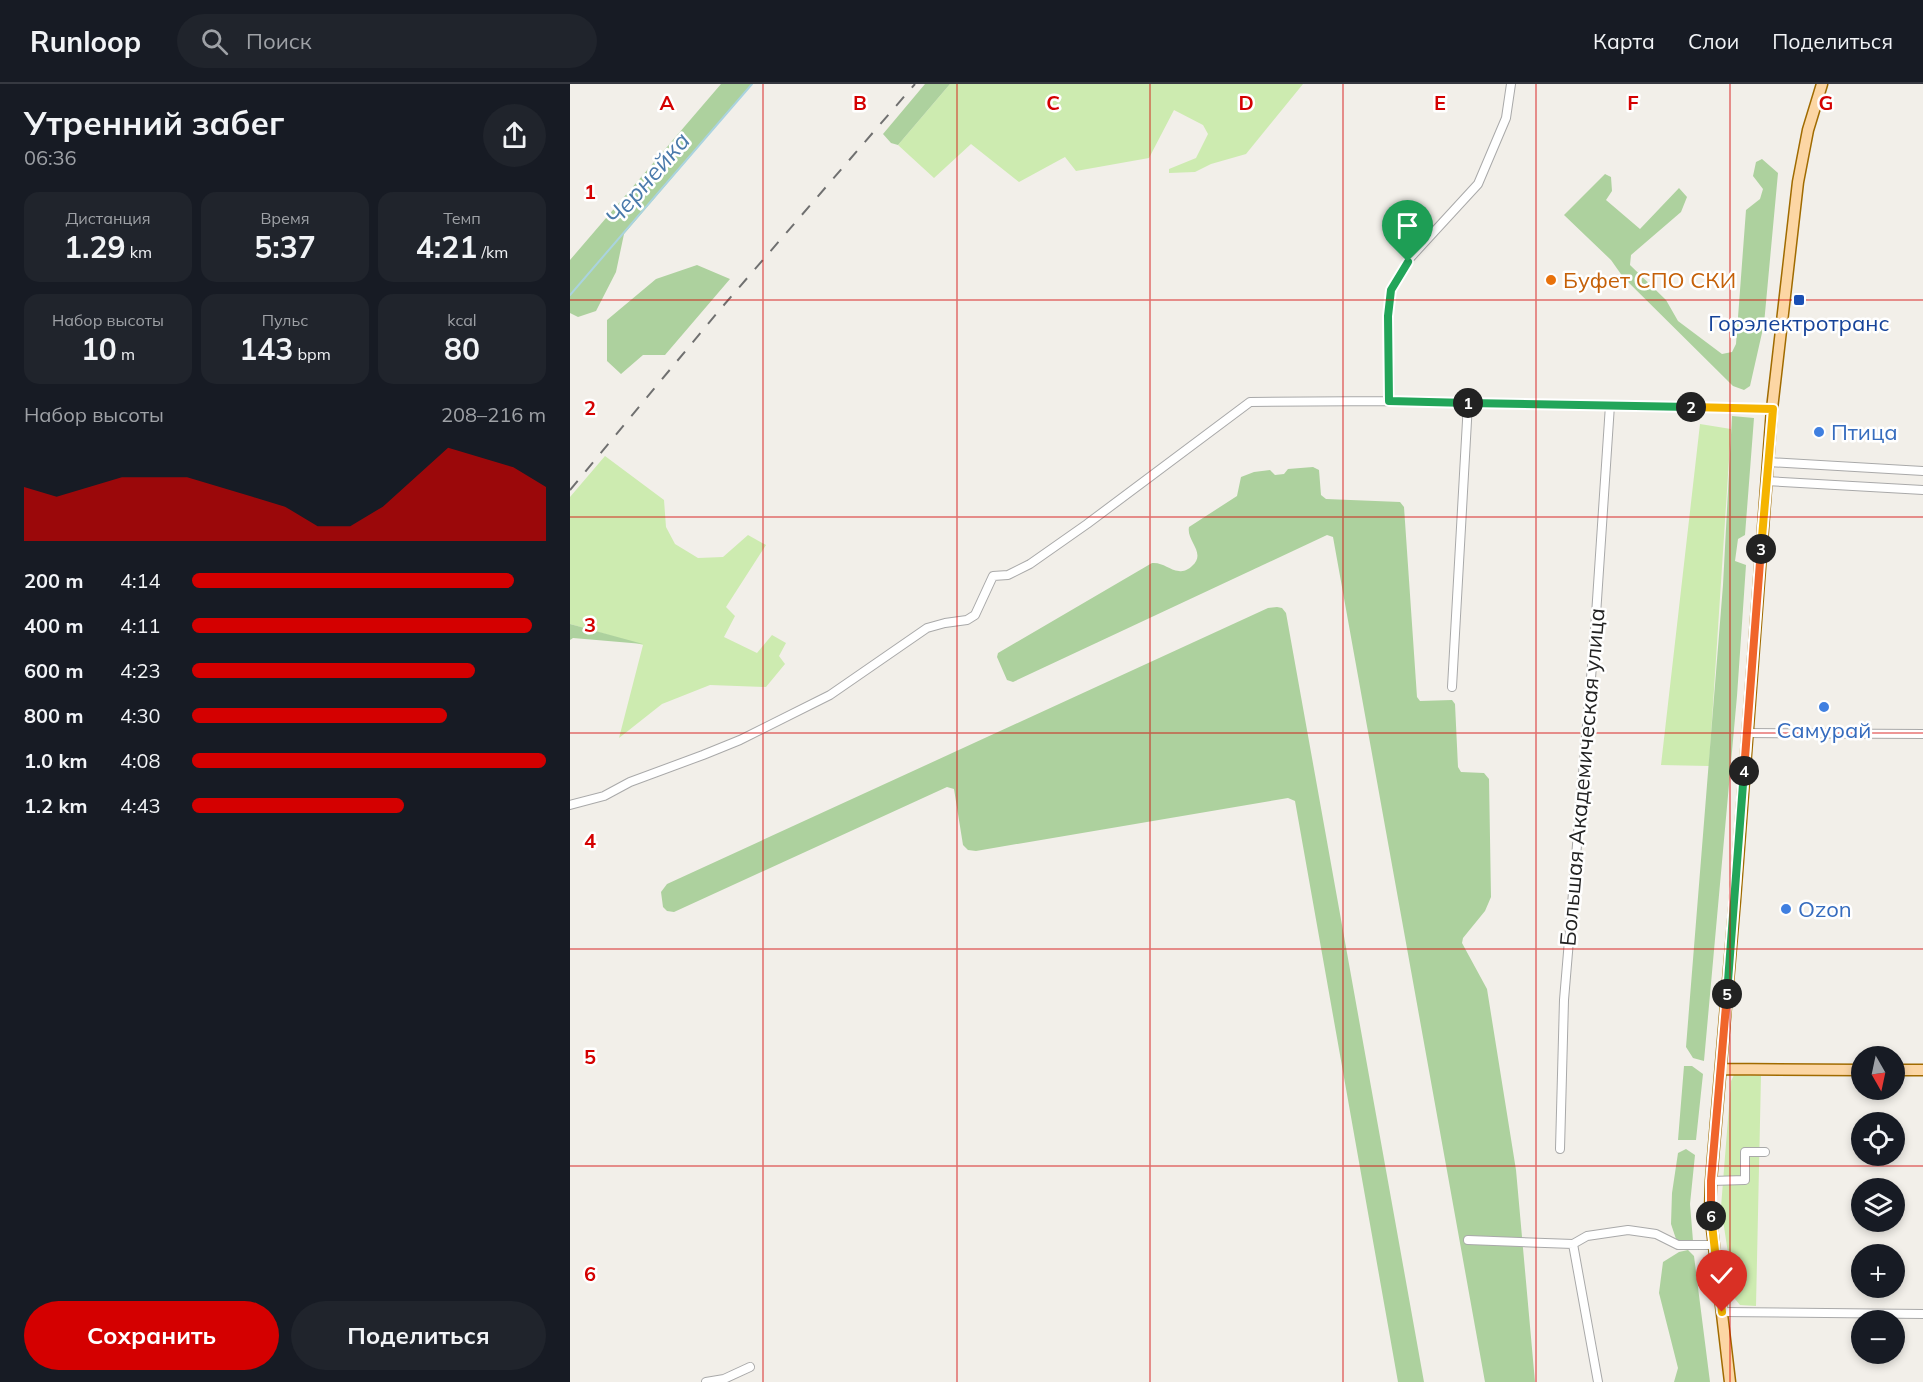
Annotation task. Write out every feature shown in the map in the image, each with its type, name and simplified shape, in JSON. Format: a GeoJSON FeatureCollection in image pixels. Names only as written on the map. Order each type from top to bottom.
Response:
{"type":"FeatureCollection","features":[{"type":"Feature","properties":{"kind":"main road"},"geometry":{"type":"LineString","coordinates":[[1730,1382],[1710,1205],[1711,1181],[1773,409],[1798,182],[1808,130],[1822,84]]}},
{"type":"Feature","properties":{"kind":"main road"},"geometry":{"type":"LineString","coordinates":[[1721,1069],[1851,1070]]}},
{"type":"Feature","properties":{"kind":"main road"},"geometry":{"type":"LineString","coordinates":[[1905,1070],[1923,1070]]}},
{"type":"Feature","properties":{"kind":"street"},"geometry":{"type":"LineString","coordinates":[[1389,401],[1388,316],[1391,290],[1410,258],[1478,184],[1506,118],[1511,84]]}},
{"type":"Feature","properties":{"kind":"street"},"geometry":{"type":"LineString","coordinates":[[570,805],[604,796],[630,782],[740,740],[831,695],[927,628],[967,620],[975,615],[993,576],[1008,575],[1030,564],[1086,525],[1250,402],[1389,401],[1773,409]]}},
{"type":"Feature","properties":{"kind":"street"},"geometry":{"type":"LineString","coordinates":[[1452,687],[1468,403]]}},
{"type":"Feature","properties":{"kind":"street","name":"Большая Академическая улица"},"geometry":{"type":"LineString","coordinates":[[1560,1149],[1564,1000],[1595,630],[1610,405]]}},
{"type":"Feature","properties":{"kind":"street"},"geometry":{"type":"LineString","coordinates":[[1768,462],[1923,471]]}},
{"type":"Feature","properties":{"kind":"street"},"geometry":{"type":"LineString","coordinates":[[1766,481],[1923,490]]}},
{"type":"Feature","properties":{"kind":"street"},"geometry":{"type":"LineString","coordinates":[[1746,733],[1923,734]]}},
{"type":"Feature","properties":{"kind":"street"},"geometry":{"type":"LineString","coordinates":[[1711,1181],[1745,1180],[1745,1152],[1765,1152]]}},
{"type":"Feature","properties":{"kind":"street"},"geometry":{"type":"LineString","coordinates":[[1468,1240],[1574,1244],[1587,1236],[1629,1230],[1656,1234],[1678,1245],[1714,1245]]}},
{"type":"Feature","properties":{"kind":"street"},"geometry":{"type":"LineString","coordinates":[[1574,1244],[1598,1382]]}},
{"type":"Feature","properties":{"kind":"street"},"geometry":{"type":"LineString","coordinates":[[1722,1312],[1923,1314]]}},
{"type":"Feature","properties":{"kind":"street"},"geometry":{"type":"LineString","coordinates":[[706,1382],[724,1379],[750,1368]]}},
{"type":"Feature","properties":{"kind":"green space"},"geometry":{"type":"Polygon","coordinates":[[[721,84],[752,84],[624,234],[616,272],[596,311],[578,317],[570,313],[570,260],[721,84]]]}},
{"type":"Feature","properties":{"kind":"green space"},"geometry":{"type":"Polygon","coordinates":[[[925,84],[950,84],[898,145],[891,143],[883,134],[925,84]]]}},
{"type":"Feature","properties":{"kind":"green space"},"geometry":{"type":"Polygon","coordinates":[[[950,84],[1303,84],[1246,154],[1211,164],[1195,172],[1169,173],[1169,169],[1196,158],[1208,134],[1203,125],[1174,110],[1149,158],[1076,171],[1065,157],[1019,182],[971,144],[934,178],[898,145],[950,84]]]}},
{"type":"Feature","properties":{"kind":"green space"},"geometry":{"type":"Polygon","coordinates":[[[1762,159],[1778,173],[1764,324],[1750,386],[1744,390],[1733,386],[1564,215],[1605,174],[1611,177],[1612,191],[1606,200],[1640,229],[1679,188],[1687,197],[1681,212],[1631,255],[1630,265],[1666,300],[1678,321],[1722,354],[1732,352],[1736,344],[1746,210],[1760,199],[1763,189],[1753,176],[1756,162],[1762,159]]]}},
{"type":"Feature","properties":{"kind":"green space"},"geometry":{"type":"Polygon","coordinates":[[[697,265],[730,279],[665,355],[643,355],[621,374],[607,361],[607,320],[656,279],[697,265]]]}},
{"type":"Feature","properties":{"kind":"green space"},"geometry":{"type":"Polygon","coordinates":[[[1732,416],[1754,418],[1745,535],[1738,539],[1735,561],[1746,565],[1737,696],[1704,1061],[1693,1058],[1686,1047],[1723,585],[1732,416]]]}},
{"type":"Feature","properties":{"kind":"green space"},"geometry":{"type":"Polygon","coordinates":[[[1700,424],[1731,429],[1709,766],[1661,765],[1700,424]]]}},
{"type":"Feature","properties":{"kind":"green space"},"geometry":{"type":"Polygon","coordinates":[[[605,456],[664,500],[666,527],[675,544],[698,558],[723,557],[748,535],[766,545],[726,607],[735,616],[724,637],[757,653],[772,635],[786,643],[779,656],[785,664],[766,687],[710,685],[662,704],[619,738],[643,645],[570,624],[570,497],[605,456]]]}},
{"type":"Feature","properties":{"kind":"green space"},"geometry":{"type":"Polygon","coordinates":[[[1313,467],[1319,470],[1321,495],[1326,499],[1400,502],[1404,507],[1417,697],[1420,701],[1452,700],[1455,704],[1458,767],[1461,772],[1484,773],[1489,779],[1491,897],[1485,911],[1463,938],[1462,943],[1487,989],[1516,1170],[1535,1382],[1485,1382],[1333,537],[1327,535],[1013,682],[1007,680],[997,657],[998,653],[1152,563],[1185,571],[1196,561],[1197,556],[1189,527],[1237,496],[1241,477],[1254,472],[1270,470],[1275,475],[1284,474],[1288,469],[1313,467]]]}},
{"type":"Feature","properties":{"kind":"green space"},"geometry":{"type":"Polygon","coordinates":[[[1268,608],[1282,608],[1286,613],[1424,1382],[1398,1382],[1295,801],[1288,798],[976,851],[968,850],[963,845],[954,789],[947,787],[674,912],[667,911],[663,907],[661,892],[667,884],[1268,608]]]}},
{"type":"Feature","properties":{"kind":"green space"},"geometry":{"type":"Polygon","coordinates":[[[570,624],[643,644],[573,638],[570,640],[570,624]]]}},
{"type":"Feature","properties":{"kind":"green space"},"geometry":{"type":"Polygon","coordinates":[[[1684,1066],[1692,1066],[1703,1074],[1696,1140],[1678,1140],[1684,1066]]]}},
{"type":"Feature","properties":{"kind":"green space"},"geometry":{"type":"Polygon","coordinates":[[[1734,1075],[1761,1076],[1756,1306],[1740,1305],[1735,1299],[1721,1207],[1731,1081],[1734,1075]]]}},
{"type":"Feature","properties":{"kind":"green space"},"geometry":{"type":"Polygon","coordinates":[[[1686,1149],[1695,1155],[1690,1204],[1693,1241],[1677,1242],[1671,1224],[1672,1193],[1678,1153],[1686,1149]]]}},
{"type":"Feature","properties":{"kind":"green space"},"geometry":{"type":"Polygon","coordinates":[[[1688,1250],[1694,1256],[1710,1382],[1674,1382],[1678,1368],[1659,1293],[1663,1262],[1679,1252],[1688,1250]]]}},
{"type":"Feature","properties":{"kind":"waterway","name":"Чернейка"},"geometry":{"type":"LineString","coordinates":[[570,295],[752,84]]}},
{"type":"Feature","properties":{"kind":"railway"},"geometry":{"type":"LineString","coordinates":[[570,490],[717,313],[915,84]]}},
{"type":"Feature","properties":{"kind":"place","name":"Буфет СПО СКИ"},"geometry":{"type":"Point","coordinates":[1551,280]}},
{"type":"Feature","properties":{"kind":"place","name":"Горэлектротранс"},"geometry":{"type":"Point","coordinates":[1799,300]}},
{"type":"Feature","properties":{"kind":"place","name":"Птица"},"geometry":{"type":"Point","coordinates":[1819,432]}},
{"type":"Feature","properties":{"kind":"place","name":"Самурай"},"geometry":{"type":"Point","coordinates":[1824,707]}},
{"type":"Feature","properties":{"kind":"place","name":"Ozon"},"geometry":{"type":"Point","coordinates":[1786,909]}},
{"type":"Feature","properties":{"kind":"route"},"geometry":{"type":"LineString","coordinates":[[1408,262],[1391,290],[1388,316],[1389,401],[1773,409],[1710,1198],[1722,1312]]}}]}
